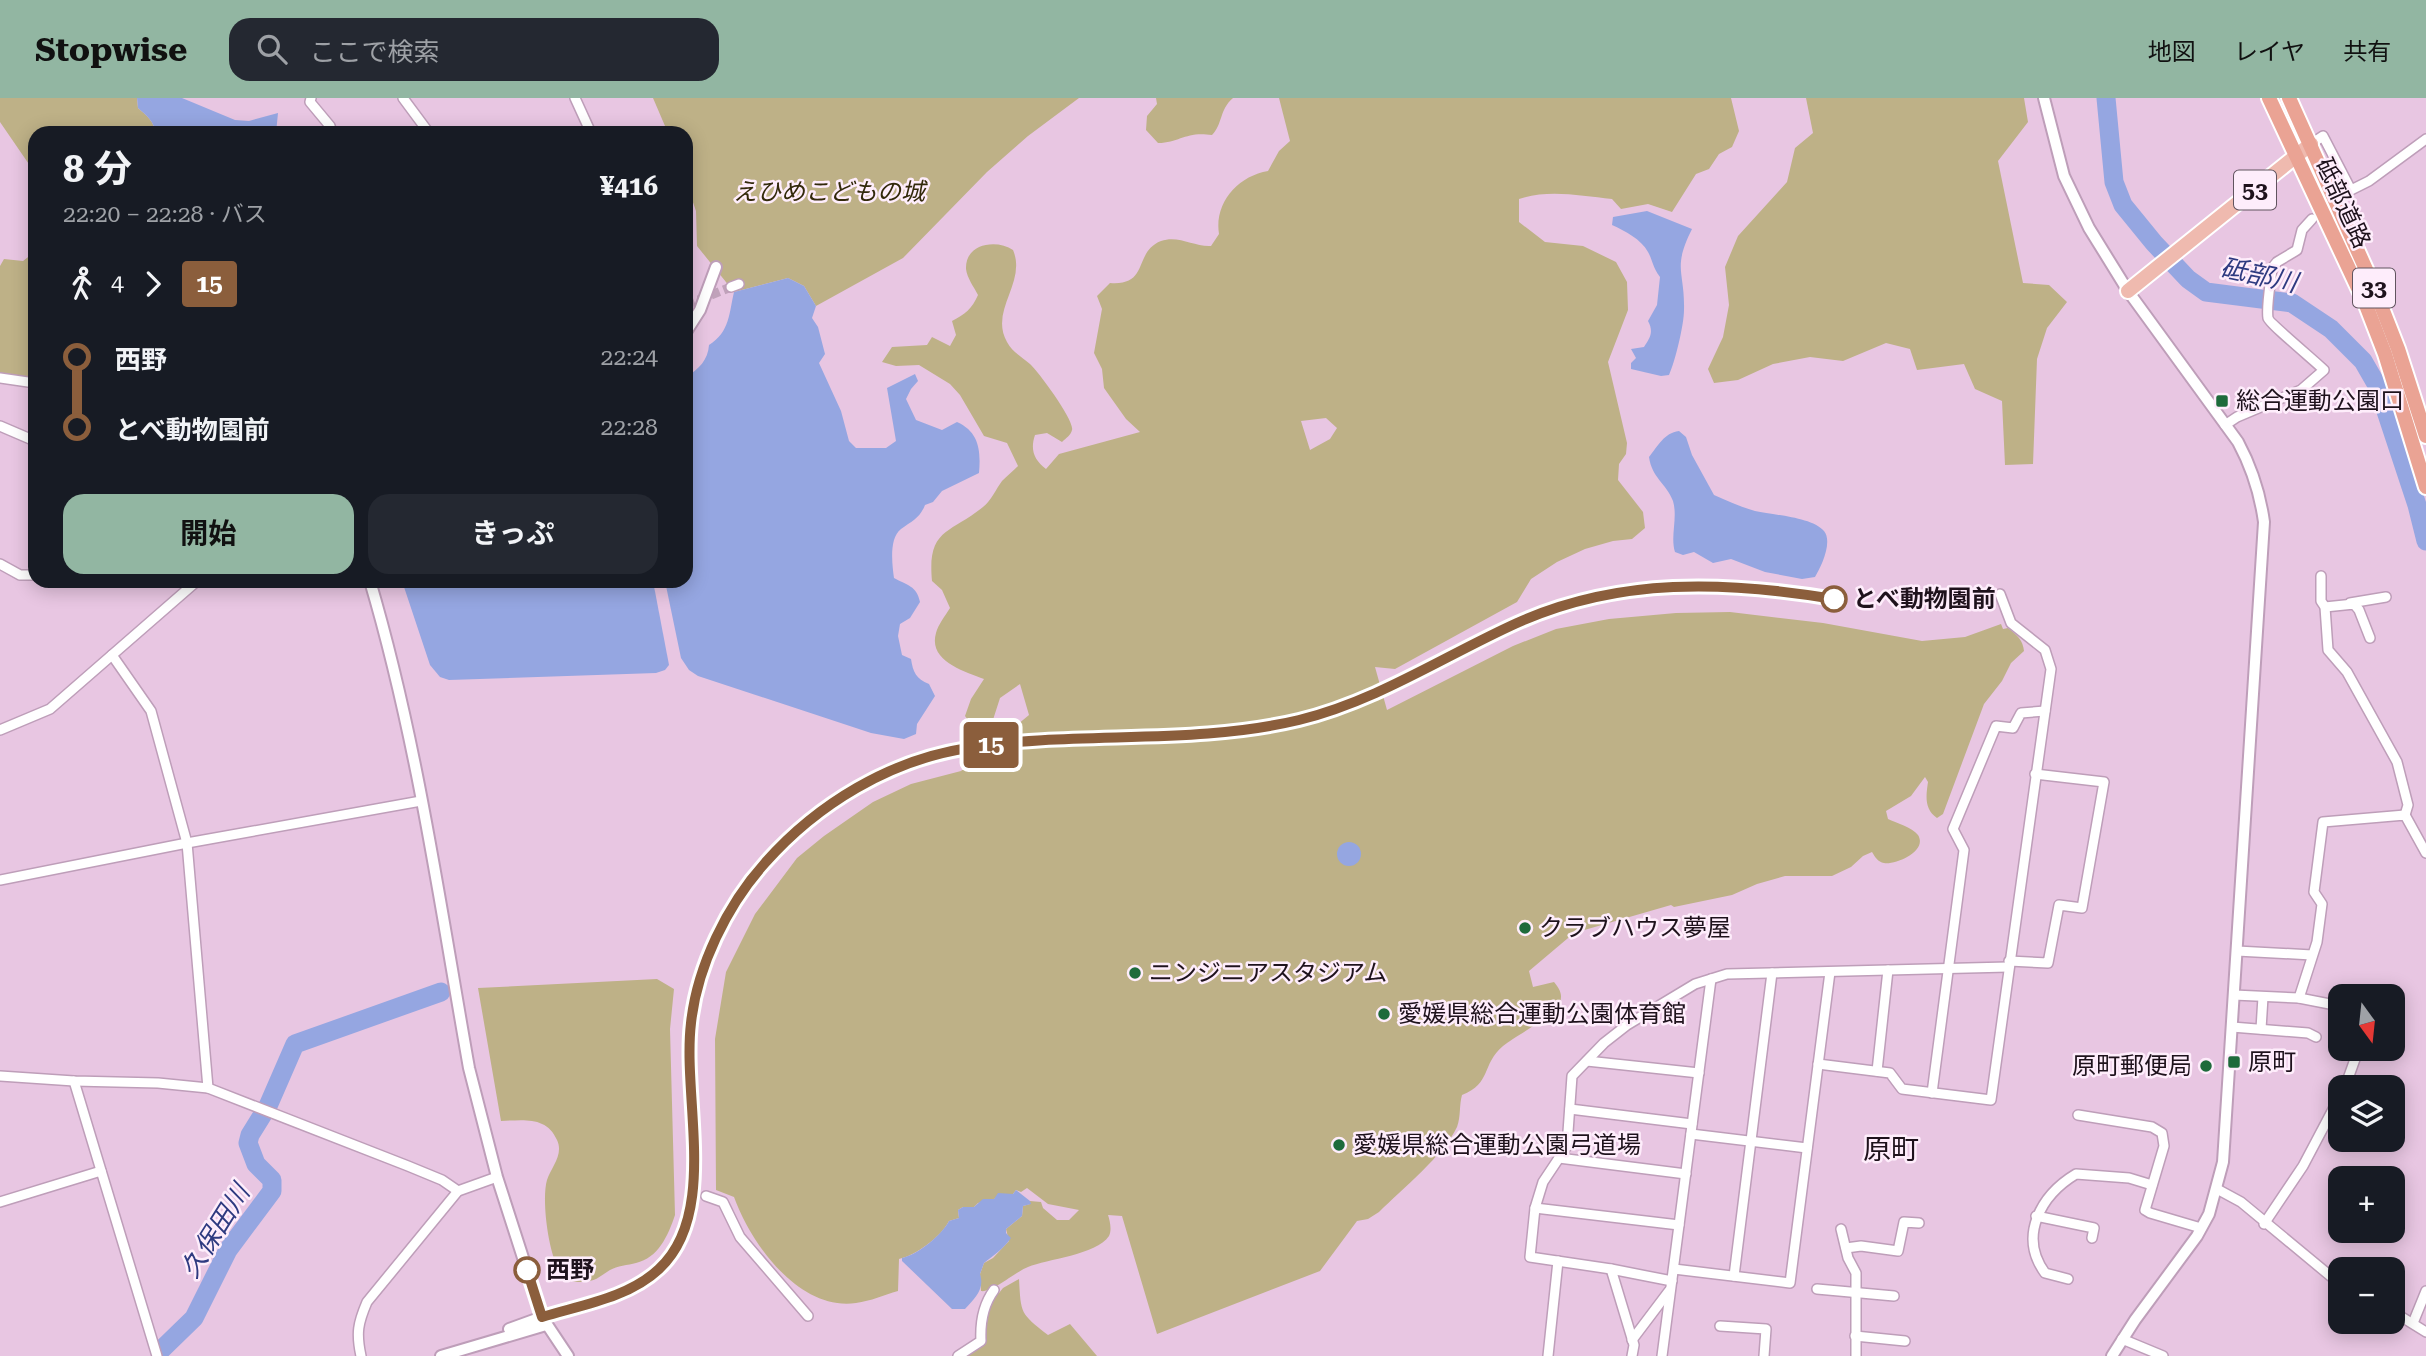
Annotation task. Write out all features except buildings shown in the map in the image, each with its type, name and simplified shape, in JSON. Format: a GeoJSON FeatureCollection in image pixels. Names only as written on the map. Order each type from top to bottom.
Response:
{"type":"FeatureCollection","features":[{"type":"Feature","properties":{"kind":"highway","name":"砥部道路"},"geometry":{"type":"LineString","coordinates":[[2269,98],[2366,304],[2385,354],[2426,487]]}},
{"type":"Feature","properties":{"kind":"highway","name":"砥部道路"},"geometry":{"type":"LineString","coordinates":[[2289,98],[2373,285],[2398,349],[2426,436]]}},
{"type":"Feature","properties":{"kind":"main road","name":"53"},"geometry":{"type":"LineString","coordinates":[[2128,291],[2311,144]]}},
{"type":"Feature","properties":{"kind":"street"},"geometry":{"type":"LineString","coordinates":[[311,98],[310,102],[330,126]]}},
{"type":"Feature","properties":{"kind":"street"},"geometry":{"type":"LineString","coordinates":[[403,98],[424,126]]}},
{"type":"Feature","properties":{"kind":"street"},"geometry":{"type":"LineString","coordinates":[[575,98],[588,126]]}},
{"type":"Feature","properties":{"kind":"street"},"geometry":{"type":"LineString","coordinates":[[2044,98],[2064,176],[2089,228],[2128,291],[2238,442],[2249,461],[2261,501],[2264,522],[2227,1131],[2217,1189],[2201,1228],[2112,1356]]}},
{"type":"Feature","properties":{"kind":"street"},"geometry":{"type":"LineString","coordinates":[[2311,144],[2323,136],[2348,192],[2369,181],[2426,139]]}},
{"type":"Feature","properties":{"kind":"street"},"geometry":{"type":"LineString","coordinates":[[2225,425],[2237,416],[2301,390],[2324,370],[2273,326],[2268,318],[2272,268],[2297,250],[2302,230],[2312,219]]}},
{"type":"Feature","properties":{"kind":"street"},"geometry":{"type":"LineString","coordinates":[[693,321],[700,310],[716,267]]}},
{"type":"Feature","properties":{"kind":"street"},"geometry":{"type":"LineString","coordinates":[[0,379],[28,382]]}},
{"type":"Feature","properties":{"kind":"street"},"geometry":{"type":"LineString","coordinates":[[0,426],[28,439]]}},
{"type":"Feature","properties":{"kind":"street"},"geometry":{"type":"LineString","coordinates":[[0,564],[20,575],[28,575]]}},
{"type":"Feature","properties":{"kind":"street"},"geometry":{"type":"LineString","coordinates":[[2321,576],[2321,601],[2325,607],[2328,650],[2347,672],[2397,762],[2408,805],[2405,815],[2426,853]]}},
{"type":"Feature","properties":{"kind":"street"},"geometry":{"type":"LineString","coordinates":[[0,730],[50,709],[189,588]]}},
{"type":"Feature","properties":{"kind":"street"},"geometry":{"type":"LineString","coordinates":[[372,588],[387,635],[406,718],[469,1068],[497,1177],[544,1321],[568,1356]]}},
{"type":"Feature","properties":{"kind":"street"},"geometry":{"type":"LineString","coordinates":[[1818,1064],[1890,1073],[1902,1089],[1991,1100],[2050,680],[2049,658],[2038,644],[2011,623],[2000,594]]}},
{"type":"Feature","properties":{"kind":"street"},"geometry":{"type":"LineString","coordinates":[[2325,607],[2386,597]]}},
{"type":"Feature","properties":{"kind":"street"},"geometry":{"type":"LineString","coordinates":[[2349,603],[2359,610],[2371,638]]}},
{"type":"Feature","properties":{"kind":"street"},"geometry":{"type":"LineString","coordinates":[[112,655],[150,711],[187,843],[208,1087]]}},
{"type":"Feature","properties":{"kind":"street"},"geometry":{"type":"LineString","coordinates":[[1932,1093],[1964,850],[1953,830],[1996,726],[2013,728],[2021,713],[2045,711]]}},
{"type":"Feature","properties":{"kind":"street"},"geometry":{"type":"LineString","coordinates":[[1672,1285],[1611,1269],[1530,1257],[1535,1208],[1543,1182],[1567,1146],[1572,1076],[1627,1025],[1695,984],[1727,974],[2048,963],[2059,905],[2082,908],[2104,782],[2035,774]]}},
{"type":"Feature","properties":{"kind":"street"},"geometry":{"type":"LineString","coordinates":[[0,880],[421,801]]}},
{"type":"Feature","properties":{"kind":"street"},"geometry":{"type":"LineString","coordinates":[[2299,998],[2312,955],[2322,904],[2314,892],[2323,822],[2405,815]]}},
{"type":"Feature","properties":{"kind":"street"},"geometry":{"type":"LineString","coordinates":[[2236,951],[2312,955]]}},
{"type":"Feature","properties":{"kind":"street"},"geometry":{"type":"LineString","coordinates":[[1877,1071],[1888,970]]}},
{"type":"Feature","properties":{"kind":"street"},"geometry":{"type":"LineString","coordinates":[[1674,1269],[1790,1283],[1830,972]]}},
{"type":"Feature","properties":{"kind":"street"},"geometry":{"type":"LineString","coordinates":[[1734,1276],[1772,973]]}},
{"type":"Feature","properties":{"kind":"street"},"geometry":{"type":"LineString","coordinates":[[1663,1356],[1711,979]]}},
{"type":"Feature","properties":{"kind":"street"},"geometry":{"type":"LineString","coordinates":[[2234,995],[2299,998],[2328,1004]]}},
{"type":"Feature","properties":{"kind":"street"},"geometry":{"type":"LineString","coordinates":[[2261,1029],[2263,997]]}},
{"type":"Feature","properties":{"kind":"street"},"geometry":{"type":"LineString","coordinates":[[2232,1027],[2308,1033],[2316,1037]]}},
{"type":"Feature","properties":{"kind":"street"},"geometry":{"type":"LineString","coordinates":[[1587,1061],[1699,1073]]}},
{"type":"Feature","properties":{"kind":"street"},"geometry":{"type":"LineString","coordinates":[[0,1076],[208,1087],[442,1180],[458,1191]]}},
{"type":"Feature","properties":{"kind":"street"},"geometry":{"type":"LineString","coordinates":[[74,1081],[157,1356]]}},
{"type":"Feature","properties":{"kind":"street"},"geometry":{"type":"LineString","coordinates":[[1570,1109],[1692,1129],[1751,1142],[1807,1148]]}},
{"type":"Feature","properties":{"kind":"street"},"geometry":{"type":"LineString","coordinates":[[2078,1115],[2152,1127],[2162,1133],[2164,1146],[2145,1210],[2201,1228]]}},
{"type":"Feature","properties":{"kind":"street"},"geometry":{"type":"LineString","coordinates":[[2264,1223],[2303,1166],[2328,1119]]}},
{"type":"Feature","properties":{"kind":"street"},"geometry":{"type":"LineString","coordinates":[[1559,1158],[1686,1174]]}},
{"type":"Feature","properties":{"kind":"street"},"geometry":{"type":"LineString","coordinates":[[0,1202],[102,1171]]}},
{"type":"Feature","properties":{"kind":"street"},"geometry":{"type":"LineString","coordinates":[[2068,1279],[2045,1273],[2041,1267],[2034,1241],[2036,1216],[2040,1207],[2076,1174],[2129,1178],[2152,1185]]}},
{"type":"Feature","properties":{"kind":"street"},"geometry":{"type":"LineString","coordinates":[[361,1356],[357,1338],[359,1320],[368,1302],[458,1191],[497,1177]]}},
{"type":"Feature","properties":{"kind":"street"},"geometry":{"type":"LineString","coordinates":[[2217,1189],[2241,1202],[2328,1274]]}},
{"type":"Feature","properties":{"kind":"street"},"geometry":{"type":"LineString","coordinates":[[706,1196],[723,1202],[740,1237],[808,1316]]}},
{"type":"Feature","properties":{"kind":"street"},"geometry":{"type":"LineString","coordinates":[[1535,1208],[1679,1225]]}},
{"type":"Feature","properties":{"kind":"street"},"geometry":{"type":"LineString","coordinates":[[2036,1216],[2094,1228],[2092,1238]]}},
{"type":"Feature","properties":{"kind":"street"},"geometry":{"type":"LineString","coordinates":[[1846,1248],[1861,1246],[1898,1251],[1904,1222],[1919,1223]]}},
{"type":"Feature","properties":{"kind":"street"},"geometry":{"type":"LineString","coordinates":[[1841,1229],[1856,1273],[1856,1356]]}},
{"type":"Feature","properties":{"kind":"street"},"geometry":{"type":"LineString","coordinates":[[1548,1356],[1558,1261]]}},
{"type":"Feature","properties":{"kind":"street"},"geometry":{"type":"LineString","coordinates":[[1611,1269],[1632,1340],[1632,1356]]}},
{"type":"Feature","properties":{"kind":"street"},"geometry":{"type":"LineString","coordinates":[[1632,1340],[1672,1285]]}},
{"type":"Feature","properties":{"kind":"street"},"geometry":{"type":"LineString","coordinates":[[1817,1289],[1894,1296]]}},
{"type":"Feature","properties":{"kind":"street"},"geometry":{"type":"LineString","coordinates":[[958,1356],[981,1341],[981,1325],[987,1300],[994,1290]]}},
{"type":"Feature","properties":{"kind":"street"},"geometry":{"type":"LineString","coordinates":[[2405,1319],[2420,1328],[2426,1291]]}},
{"type":"Feature","properties":{"kind":"street"},"geometry":{"type":"LineString","coordinates":[[441,1356],[544,1321]]}},
{"type":"Feature","properties":{"kind":"street"},"geometry":{"type":"LineString","coordinates":[[1720,1326],[1766,1329],[1764,1356]]}},
{"type":"Feature","properties":{"kind":"street"},"geometry":{"type":"LineString","coordinates":[[1855,1336],[1905,1342]]}},
{"type":"Feature","properties":{"kind":"street"},"geometry":{"type":"LineString","coordinates":[[2122,1339],[2163,1356]]}},
{"type":"Feature","properties":{"kind":"green space"},"geometry":{"type":"Polygon","coordinates":[[[0,98],[137,98],[138,108],[154,126],[28,126],[28,163],[0,122],[0,98]]]}},
{"type":"Feature","properties":{"kind":"green space","name":"えひめこどもの城"},"geometry":{"type":"Polygon","coordinates":[[[653,98],[1079,98],[1028,136],[987,172],[903,258],[816,306],[804,286],[788,278],[734,292],[697,246],[696,211],[693,202],[693,126],[665,126],[653,98]]]}},
{"type":"Feature","properties":{"kind":"green space"},"geometry":{"type":"Polygon","coordinates":[[[1156,98],[1233,98],[1225,107],[1212,135],[1196,134],[1158,143],[1146,130],[1147,116],[1157,104],[1156,98]]]}},
{"type":"Feature","properties":{"kind":"green space"},"geometry":{"type":"Polygon","coordinates":[[[1279,98],[1731,98],[1739,131],[1732,147],[1719,154],[1709,169],[1696,174],[1672,212],[1648,204],[1621,209],[1612,199],[1577,195],[1542,194],[1519,199],[1519,222],[1545,242],[1583,246],[1616,262],[1627,282],[1628,310],[1608,362],[1627,443],[1626,454],[1619,464],[1618,480],[1643,512],[1645,528],[1632,539],[1585,549],[1557,562],[1531,579],[1517,602],[1395,669],[1375,667],[1387,710],[1513,646],[1556,629],[1609,619],[1676,613],[1730,612],[1823,623],[1922,641],[1965,637],[2001,624],[2003,629],[2008,628],[2019,638],[2024,651],[2011,663],[2002,681],[1984,704],[1943,814],[1937,818],[1930,811],[1928,782],[1925,777],[1911,796],[1886,811],[1888,819],[1908,827],[1918,835],[1919,846],[1909,856],[1896,862],[1884,863],[1872,852],[1832,876],[1785,876],[1732,895],[1674,907],[1671,905],[1574,933],[1529,971],[1533,987],[1554,982],[1556,984],[1561,996],[1556,1008],[1496,1053],[1478,1085],[1462,1095],[1457,1127],[1443,1149],[1379,1212],[1368,1219],[1357,1221],[1320,1271],[1157,1334],[1122,1216],[1108,1215],[1110,1234],[1094,1248],[1028,1267],[991,1289],[981,1291],[980,1274],[984,1263],[993,1258],[1009,1241],[1006,1229],[1022,1216],[1023,1206],[1030,1204],[1030,1201],[1041,1202],[1043,1208],[1057,1220],[1069,1220],[1079,1210],[1048,1204],[1027,1188],[958,1210],[959,1218],[949,1221],[934,1239],[913,1254],[899,1259],[898,1291],[856,1303],[835,1303],[815,1296],[780,1271],[752,1235],[734,1197],[716,1190],[715,1039],[726,972],[755,914],[797,858],[873,802],[911,784],[961,771],[1029,715],[1020,684],[1000,698],[991,726],[974,728],[965,716],[971,699],[984,679],[950,664],[937,651],[936,633],[950,608],[942,590],[932,581],[931,564],[937,541],[943,534],[986,504],[1002,481],[1018,466],[1007,443],[984,436],[960,395],[950,384],[919,365],[896,366],[882,362],[892,347],[927,345],[932,337],[950,346],[956,335],[952,321],[968,311],[978,295],[969,279],[967,260],[976,249],[991,244],[999,245],[1013,250],[1016,262],[1013,285],[1002,319],[1007,342],[1048,386],[1062,407],[1072,430],[1062,442],[1047,433],[1035,435],[1033,450],[1039,462],[1046,469],[1059,454],[1140,432],[1126,419],[1104,388],[1102,369],[1094,353],[1102,309],[1097,296],[1110,283],[1123,283],[1131,279],[1152,246],[1161,241],[1174,239],[1211,246],[1219,234],[1220,212],[1230,193],[1247,179],[1268,171],[1279,151],[1290,141],[1279,98]],[[1326,418],[1301,421],[1310,450],[1330,439],[1337,428],[1326,418]]]}},
{"type":"Feature","properties":{"kind":"green space"},"geometry":{"type":"Polygon","coordinates":[[[1806,98],[2024,98],[2028,122],[1998,161],[2023,283],[2049,285],[2067,302],[2047,328],[2037,359],[2033,464],[2005,465],[2002,401],[1975,389],[1964,364],[1917,370],[1910,349],[1886,343],[1843,361],[1810,357],[1773,364],[1738,380],[1714,383],[1708,369],[1723,337],[1729,305],[1725,267],[1738,236],[1787,182],[1795,148],[1813,133],[1806,98]]]}},
{"type":"Feature","properties":{"kind":"green space"},"geometry":{"type":"Polygon","coordinates":[[[28,257],[28,377],[24,378],[0,373],[0,266],[4,259],[23,261],[28,257]]]}},
{"type":"Feature","properties":{"kind":"green space"},"geometry":{"type":"Polygon","coordinates":[[[657,979],[674,989],[670,1029],[675,1215],[665,1238],[656,1251],[644,1260],[613,1269],[593,1280],[570,1281],[557,1267],[553,1256],[546,1215],[545,1189],[558,1156],[559,1145],[553,1132],[541,1123],[526,1120],[501,1121],[478,988],[657,979]]]}},
{"type":"Feature","properties":{"kind":"green space"},"geometry":{"type":"Polygon","coordinates":[[[1019,1279],[1022,1306],[1032,1322],[1048,1335],[1070,1324],[1097,1356],[968,1356],[983,1345],[985,1319],[995,1294],[1019,1279]]]}},
{"type":"Feature","properties":{"kind":"water"},"geometry":{"type":"Polygon","coordinates":[[[137,98],[182,98],[235,120],[249,121],[278,113],[277,126],[154,126],[138,108],[137,98]]]}},
{"type":"Feature","properties":{"kind":"water"},"geometry":{"type":"Polygon","coordinates":[[[1647,211],[1692,229],[1681,262],[1684,310],[1681,334],[1669,375],[1661,376],[1631,369],[1631,363],[1636,358],[1631,349],[1644,347],[1650,335],[1648,321],[1657,305],[1660,277],[1641,243],[1612,225],[1613,217],[1647,211]]]}},
{"type":"Feature","properties":{"kind":"water"},"geometry":{"type":"Polygon","coordinates":[[[788,278],[804,286],[816,306],[812,318],[818,327],[825,354],[819,363],[841,411],[849,441],[856,448],[886,448],[896,441],[887,388],[915,374],[918,381],[906,399],[916,420],[942,430],[957,422],[970,431],[977,443],[979,473],[942,491],[897,533],[895,538],[892,552],[894,578],[914,589],[920,602],[910,618],[900,624],[898,636],[902,655],[911,659],[916,674],[929,684],[935,696],[917,724],[916,734],[904,739],[871,733],[698,676],[689,670],[681,658],[666,588],[693,588],[693,372],[702,364],[709,345],[725,328],[734,292],[788,278]]]}},
{"type":"Feature","properties":{"kind":"water"},"geometry":{"type":"Polygon","coordinates":[[[1679,431],[1686,437],[1692,455],[1714,495],[1755,511],[1811,523],[1824,531],[1827,548],[1815,577],[1802,579],[1765,572],[1731,559],[1713,563],[1694,552],[1683,555],[1675,552],[1673,501],[1653,470],[1649,457],[1665,437],[1679,431]]]}},
{"type":"Feature","properties":{"kind":"water"},"geometry":{"type":"Polygon","coordinates":[[[404,588],[654,588],[669,665],[665,670],[656,673],[449,680],[440,677],[430,665],[404,588]]]}},
{"type":"Feature","properties":{"kind":"water"},"geometry":{"type":"Polygon","coordinates":[[[1349,842],[1360,849],[1361,854],[1354,865],[1349,866],[1338,859],[1337,854],[1344,843],[1349,842]]]}},
{"type":"Feature","properties":{"kind":"water"},"geometry":{"type":"Polygon","coordinates":[[[1016,1190],[1031,1204],[1023,1206],[1022,1216],[1006,1229],[1011,1238],[1008,1242],[984,1263],[980,1274],[980,1289],[975,1297],[965,1309],[952,1309],[902,1261],[902,1258],[929,1244],[949,1221],[959,1218],[958,1210],[963,1207],[974,1207],[983,1199],[994,1199],[998,1193],[1013,1194],[1016,1190]]]}},
{"type":"Feature","properties":{"kind":"waterway","name":"砥部川"},"geometry":{"type":"LineString","coordinates":[[2106,98],[2114,182],[2123,205],[2188,279],[2206,292],[2292,303],[2331,329],[2363,361],[2378,387],[2417,505],[2426,541]]}},
{"type":"Feature","properties":{"kind":"waterway","name":"久保田川"},"geometry":{"type":"LineString","coordinates":[[160,1351],[194,1318],[228,1250],[272,1191],[272,1180],[256,1164],[248,1143],[268,1106],[295,1044],[441,992]]}},
{"type":"Feature","properties":{"kind":"tunnel"},"geometry":{"type":"LineString","coordinates":[[2312,219],[2346,193]]}},
{"type":"Feature","properties":{"kind":"tunnel"},"geometry":{"type":"LineString","coordinates":[[693,302],[731,287]]}},
{"type":"Feature","properties":{"kind":"bus line","name":"15"},"geometry":{"type":"LineString","coordinates":[[527,1270],[542,1317],[633,1287],[662,1266],[679,1247],[693,1200],[690,1026],[693,1006],[712,949],[723,924],[761,866],[821,811],[875,778],[920,760],[965,748],[1005,743],[1231,733],[1305,719],[1371,696],[1545,611],[1612,594],[1668,587],[1717,585],[1834,599]]}},
{"type":"Feature","properties":{"kind":"place","name":"総合運動公園口"},"geometry":{"type":"Point","coordinates":[2222,401]}},
{"type":"Feature","properties":{"kind":"place","name":"とべ動物園前"},"geometry":{"type":"Point","coordinates":[1834,599]}},
{"type":"Feature","properties":{"kind":"place","name":"クラブハウス夢屋"},"geometry":{"type":"Point","coordinates":[1525,928]}},
{"type":"Feature","properties":{"kind":"place","name":"ニンジニアスタジアム"},"geometry":{"type":"Point","coordinates":[1135,973]}},
{"type":"Feature","properties":{"kind":"place","name":"愛媛県総合運動公園体育館"},"geometry":{"type":"Point","coordinates":[1384,1014]}},
{"type":"Feature","properties":{"kind":"place","name":"原町"},"geometry":{"type":"Point","coordinates":[2234,1062]}},
{"type":"Feature","properties":{"kind":"place","name":"原町郵便局"},"geometry":{"type":"Point","coordinates":[2206,1066]}},
{"type":"Feature","properties":{"kind":"place","name":"愛媛県総合運動公園弓道場"},"geometry":{"type":"Point","coordinates":[1339,1145]}},
{"type":"Feature","properties":{"kind":"place","name":"西野"},"geometry":{"type":"Point","coordinates":[527,1270]}},
{"type":"Feature","properties":{"kind":"district","name":"原町"},"geometry":{"type":"Point","coordinates":[1891,1149]}}]}
